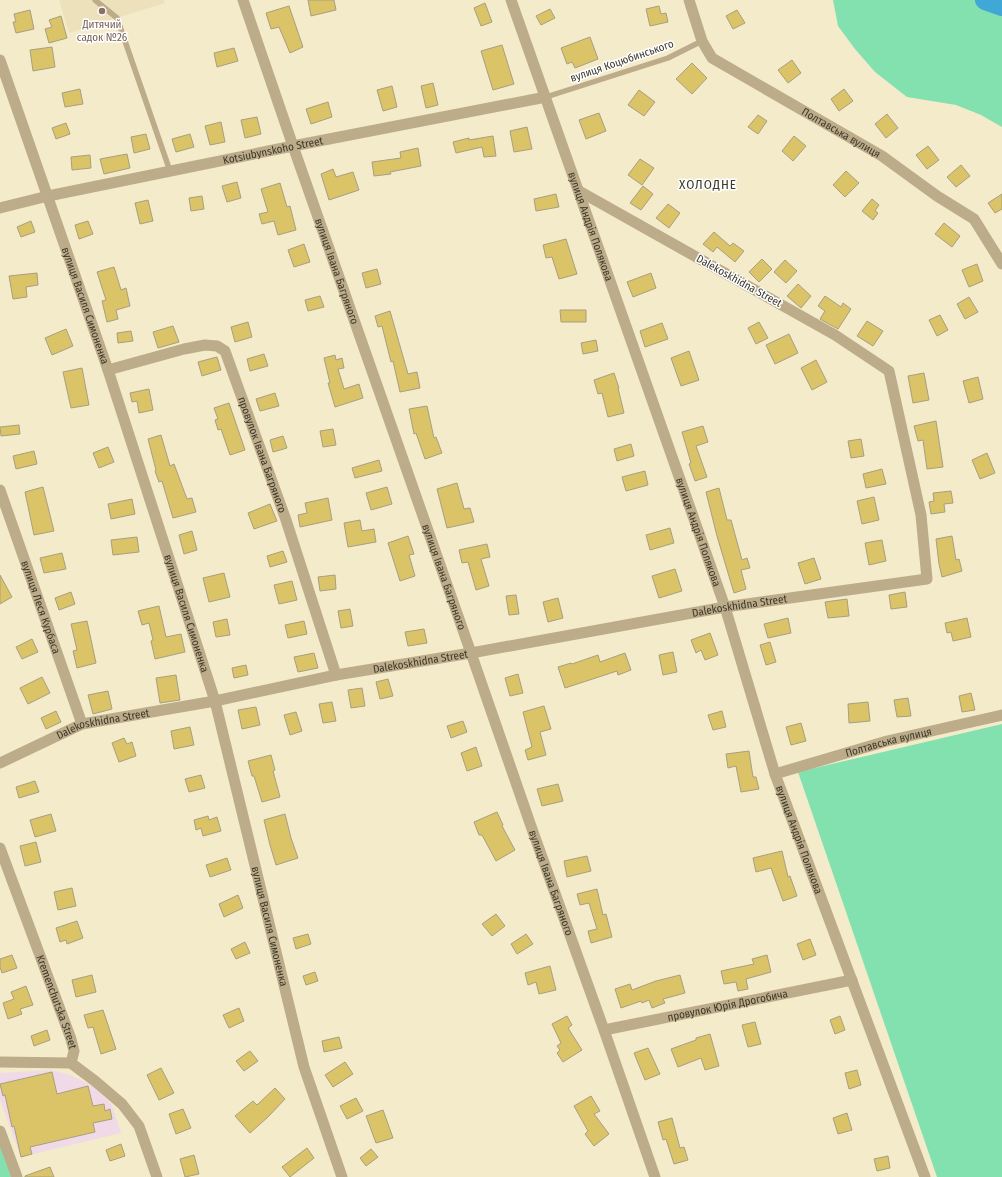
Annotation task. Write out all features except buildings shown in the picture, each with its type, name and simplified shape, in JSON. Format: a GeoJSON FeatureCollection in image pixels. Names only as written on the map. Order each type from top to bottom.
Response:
{"type":"FeatureCollection","features":[{"type":"Feature","properties":{"kind":"street","name":"вулиця Івана Багряного"},"geometry":{"type":"LineString","coordinates":[[243,0],[529,822],[655,1177]]}},
{"type":"Feature","properties":{"kind":"street","name":"вулиця Андрія Полякова"},"geometry":{"type":"LineString","coordinates":[[511,0],[725,607],[775,774],[924,1177]]}},
{"type":"Feature","properties":{"kind":"street","name":"Полтавська вулиця"},"geometry":{"type":"LineString","coordinates":[[688,0],[702,41],[712,58],[882,156],[937,196],[974,219],[1002,264]]}},
{"type":"Feature","properties":{"kind":"street","name":"вулиця Василя Симоненка"},"geometry":{"type":"LineString","coordinates":[[0,60],[108,370],[216,701],[304,1067],[342,1177]]}},
{"type":"Feature","properties":{"kind":"street","name":"Kotsiubynskoho Street"},"geometry":{"type":"LineString","coordinates":[[0,208],[48,196],[170,171],[546,97]]}},
{"type":"Feature","properties":{"kind":"street","name":"Dalekoskhidna Street"},"geometry":{"type":"LineString","coordinates":[[0,763],[82,724],[216,701],[336,675],[471,653],[725,607],[927,579],[921,515],[889,371],[836,335],[579,191]]}},
{"type":"Feature","properties":{"kind":"street","name":"провулок Івана Багряного"},"geometry":{"type":"LineString","coordinates":[[108,370],[184,349],[205,345],[217,346],[225,351],[286,520],[336,675]]}},
{"type":"Feature","properties":{"kind":"street","name":"вулиця Леся Курбаса"},"geometry":{"type":"LineString","coordinates":[[0,490],[82,724]]}},
{"type":"Feature","properties":{"kind":"street","name":"Полтавська вулиця"},"geometry":{"type":"LineString","coordinates":[[775,774],[887,742],[1002,715]]}},
{"type":"Feature","properties":{"kind":"street","name":"Kremenchutska Street"},"geometry":{"type":"LineString","coordinates":[[0,848],[71,1039],[74,1051],[71,1063],[96,1081],[122,1104],[139,1126],[157,1177]]}},
{"type":"Feature","properties":{"kind":"street","name":"провулок Юрія Дрогобича"},"geometry":{"type":"LineString","coordinates":[[604,1030],[852,980]]}},
{"type":"Feature","properties":{"kind":"street"},"geometry":{"type":"LineString","coordinates":[[0,1062],[71,1063]]}},
{"type":"Feature","properties":{"kind":"street"},"geometry":{"type":"LineString","coordinates":[[0,1131],[17,1177]]}},
{"type":"Feature","properties":{"kind":"lane"},"geometry":{"type":"LineString","coordinates":[[95,0],[118,18],[170,171]]}},
{"type":"Feature","properties":{"kind":"lane","name":"вулиця Коцюбинського"},"geometry":{"type":"LineString","coordinates":[[546,97],[668,58],[702,41]]}},
{"type":"Feature","properties":{"kind":"shaded area","name":"Дитячий садок №26"},"geometry":{"type":"Polygon","coordinates":[[[59,0],[164,0],[165,3],[69,33],[59,0]]]}},
{"type":"Feature","properties":{"kind":"shaded area"},"geometry":{"type":"Polygon","coordinates":[[[51,1070],[68,1074],[95,1087],[112,1105],[121,1133],[21,1157],[0,1100],[0,1073],[51,1070]]]}},
{"type":"Feature","properties":{"kind":"green space"},"geometry":{"type":"Polygon","coordinates":[[[833,0],[1002,0],[1002,127],[981,115],[956,105],[907,97],[875,72],[855,49],[838,26],[833,0]]]}},
{"type":"Feature","properties":{"kind":"green space"},"geometry":{"type":"Polygon","coordinates":[[[1002,724],[1002,1177],[937,1177],[798,772],[1002,724]]]}},
{"type":"Feature","properties":{"kind":"green space"},"geometry":{"type":"Polygon","coordinates":[[[0,1145],[12,1177],[0,1177],[0,1145]]]}},
{"type":"Feature","properties":{"kind":"waterway"},"geometry":{"type":"LineString","coordinates":[[985,0],[1002,6]]}},
{"type":"Feature","properties":{"kind":"place","name":"Дитячий садок №26"},"geometry":{"type":"Point","coordinates":[102,11]}},
{"type":"Feature","properties":{"kind":"district","name":"ХОЛОДНЕ"},"geometry":{"type":"Point","coordinates":[708,184]}}]}
